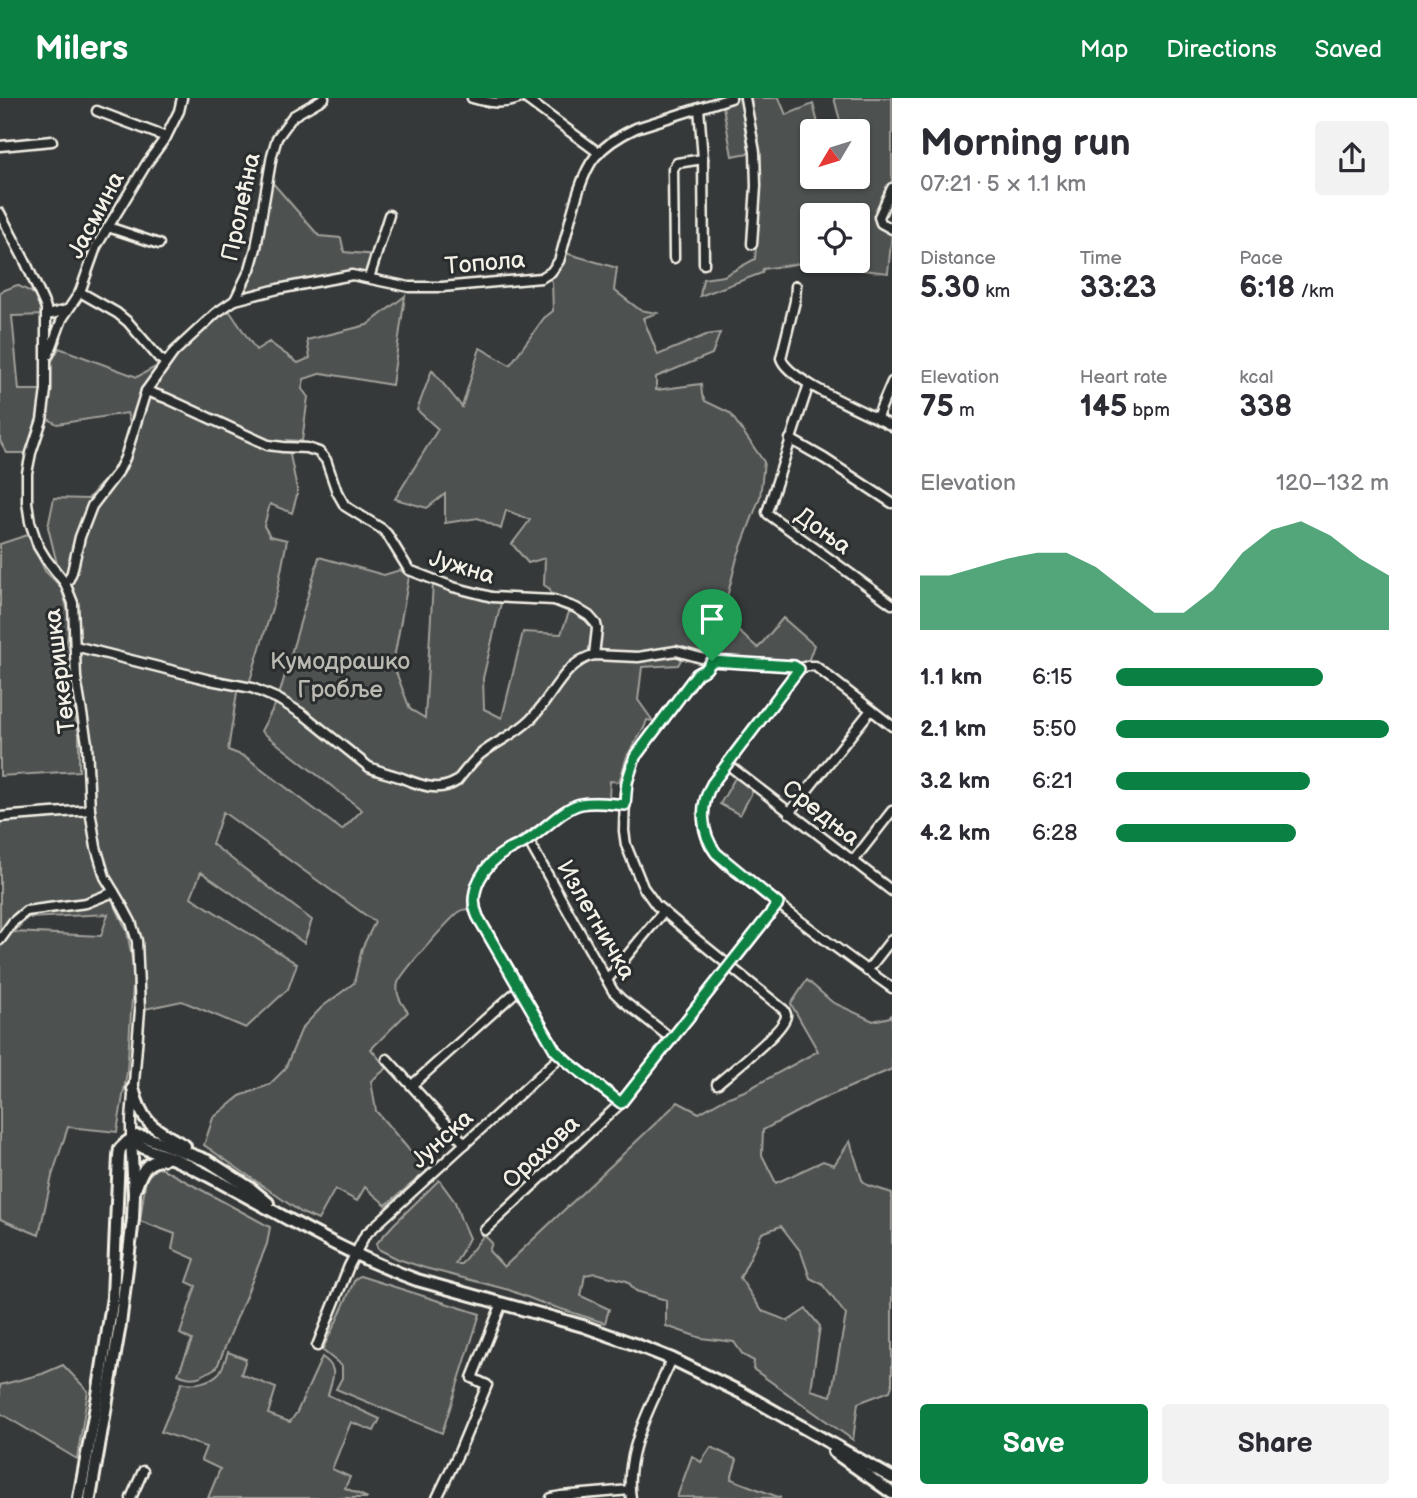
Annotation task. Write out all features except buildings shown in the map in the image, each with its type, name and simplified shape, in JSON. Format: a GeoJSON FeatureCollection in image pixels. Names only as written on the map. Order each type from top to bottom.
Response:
{"type":"FeatureCollection","features":[{"type":"Feature","properties":{"kind":"street","name":"Јасмина"},"geometry":{"type":"LineString","coordinates":[[165,362],[128,322],[80,292],[93,255],[147,163],[166,137],[179,111],[182,98]]}},
{"type":"Feature","properties":{"kind":"street","name":"Пролећна"},"geometry":{"type":"LineString","coordinates":[[65,583],[72,572],[80,537],[92,506],[118,472],[125,458],[146,391],[174,352],[216,313],[235,300],[250,270],[274,146],[290,119],[324,98]]}},
{"type":"Feature","properties":{"kind":"street"},"geometry":{"type":"LineString","coordinates":[[472,98],[501,104],[523,98],[564,125],[599,153]]}},
{"type":"Feature","properties":{"kind":"street","name":"Топола"},"geometry":{"type":"LineString","coordinates":[[235,300],[352,275],[409,287],[541,278],[559,261],[582,182],[599,153],[622,134],[731,98]]}},
{"type":"Feature","properties":{"kind":"street"},"geometry":{"type":"LineString","coordinates":[[745,98],[755,152],[756,186],[752,244]]}},
{"type":"Feature","properties":{"kind":"street"},"geometry":{"type":"LineString","coordinates":[[699,108],[703,159],[704,264]]}},
{"type":"Feature","properties":{"kind":"street"},"geometry":{"type":"LineString","coordinates":[[97,111],[166,137]]}},
{"type":"Feature","properties":{"kind":"street"},"geometry":{"type":"LineString","coordinates":[[0,146],[52,141]]}},
{"type":"Feature","properties":{"kind":"street"},"geometry":{"type":"LineString","coordinates":[[674,258],[673,169],[677,163],[703,159]]}},
{"type":"Feature","properties":{"kind":"street"},"geometry":{"type":"LineString","coordinates":[[892,188],[879,217],[881,223],[892,229]]}},
{"type":"Feature","properties":{"kind":"street","name":"Текеришка"},"geometry":{"type":"LineString","coordinates":[[0,213],[26,263],[47,315],[43,415],[27,474],[30,522],[38,546],[70,591],[73,603],[76,678],[87,743],[90,810],[96,847],[100,864],[131,922],[137,941],[140,1010],[131,1139]]}},
{"type":"Feature","properties":{"kind":"street"},"geometry":{"type":"LineString","coordinates":[[369,278],[389,215]]}},
{"type":"Feature","properties":{"kind":"street"},"geometry":{"type":"LineString","coordinates":[[108,227],[159,244]]}},
{"type":"Feature","properties":{"kind":"street"},"geometry":{"type":"LineString","coordinates":[[796,286],[781,361],[797,377],[892,426]]}},
{"type":"Feature","properties":{"kind":"street"},"geometry":{"type":"LineString","coordinates":[[46,360],[67,310],[80,292]]}},
{"type":"Feature","properties":{"kind":"street"},"geometry":{"type":"LineString","coordinates":[[47,315],[67,310]]}},
{"type":"Feature","properties":{"kind":"street"},"geometry":{"type":"LineString","coordinates":[[877,417],[892,382]]}},
{"type":"Feature","properties":{"kind":"street"},"geometry":{"type":"LineString","coordinates":[[809,384],[790,439],[892,503]]}},
{"type":"Feature","properties":{"kind":"street","name":"Јужна"},"geometry":{"type":"LineString","coordinates":[[146,391],[268,445],[307,447],[315,450],[326,460],[345,506],[387,534],[407,569],[453,587],[492,597],[554,600],[566,604],[589,616],[596,624],[594,655]]}},
{"type":"Feature","properties":{"kind":"street","name":"Доња"},"geometry":{"type":"LineString","coordinates":[[790,439],[767,512],[892,604]]}},
{"type":"Feature","properties":{"kind":"street"},"geometry":{"type":"LineString","coordinates":[[75,646],[252,688],[278,699],[304,715],[369,767],[428,787],[453,784],[482,753],[532,719],[566,674],[587,657],[638,657],[676,651],[712,661],[794,666],[799,669]]}},
{"type":"Feature","properties":{"kind":"street"},"geometry":{"type":"LineString","coordinates":[[712,661],[706,669],[697,674],[635,757],[627,782],[625,837],[628,855],[648,896],[663,912],[784,1010],[786,1017],[771,1039],[717,1084]]}},
{"type":"Feature","properties":{"kind":"street"},"geometry":{"type":"LineString","coordinates":[[892,726],[817,667],[799,669],[712,784],[706,798],[703,823],[708,840],[726,863],[892,988]]}},
{"type":"Feature","properties":{"kind":"street"},"geometry":{"type":"LineString","coordinates":[[789,813],[871,710]]}},
{"type":"Feature","properties":{"kind":"street","name":"Средња"},"geometry":{"type":"LineString","coordinates":[[727,764],[892,891]]}},
{"type":"Feature","properties":{"kind":"street"},"geometry":{"type":"LineString","coordinates":[[621,1103],[555,1050],[473,905],[478,883],[487,867],[503,853],[528,841],[575,806],[596,803],[625,805]]}},
{"type":"Feature","properties":{"kind":"street"},"geometry":{"type":"LineString","coordinates":[[0,817],[90,810]]}},
{"type":"Feature","properties":{"kind":"street"},"geometry":{"type":"LineString","coordinates":[[853,862],[892,811]]}},
{"type":"Feature","properties":{"kind":"street","name":"Излетничка"},"geometry":{"type":"LineString","coordinates":[[528,841],[613,990],[672,1039]]}},
{"type":"Feature","properties":{"kind":"street"},"geometry":{"type":"LineString","coordinates":[[0,940],[13,922],[26,911],[86,903],[114,892]]}},
{"type":"Feature","properties":{"kind":"street","name":"Орахова"},"geometry":{"type":"LineString","coordinates":[[485,1230],[621,1103],[778,904]]}},
{"type":"Feature","properties":{"kind":"street"},"geometry":{"type":"LineString","coordinates":[[607,981],[663,912]]}},
{"type":"Feature","properties":{"kind":"street"},"geometry":{"type":"LineString","coordinates":[[867,971],[892,939]]}},
{"type":"Feature","properties":{"kind":"street"},"geometry":{"type":"LineString","coordinates":[[412,1086],[519,989]]}},
{"type":"Feature","properties":{"kind":"street","name":"Јунска"},"geometry":{"type":"LineString","coordinates":[[317,1346],[355,1254],[368,1231],[561,1056]]}},
{"type":"Feature","properties":{"kind":"street"},"geometry":{"type":"LineString","coordinates":[[387,1059],[465,1144]]}},
{"type":"Feature","properties":{"kind":"street"},"geometry":{"type":"LineString","coordinates":[[133,1088],[144,1118],[250,1188],[284,1216]]}},
{"type":"Feature","properties":{"kind":"street"},"geometry":{"type":"LineString","coordinates":[[79,1498],[113,1297],[119,1155],[124,1144],[137,1136],[208,1161]]}},
{"type":"Feature","properties":{"kind":"street"},"geometry":{"type":"LineString","coordinates":[[131,1139],[140,1147],[205,1174],[355,1254],[417,1280],[593,1330],[672,1359],[744,1394],[891,1477]]}},
{"type":"Feature","properties":{"kind":"street"},"geometry":{"type":"LineString","coordinates":[[90,1498],[120,1325],[133,1219],[131,1139]]}},
{"type":"Feature","properties":{"kind":"street"},"geometry":{"type":"LineString","coordinates":[[134,1193],[145,1167],[152,1161],[169,1157]]}},
{"type":"Feature","properties":{"kind":"street"},"geometry":{"type":"LineString","coordinates":[[437,1498],[487,1385],[472,1378],[502,1303]]}},
{"type":"Feature","properties":{"kind":"street"},"geometry":{"type":"LineString","coordinates":[[551,1498],[630,1494],[630,1470],[635,1448],[672,1359]]}},
{"type":"Feature","properties":{"kind":"street"},"geometry":{"type":"LineString","coordinates":[[792,1421],[892,1493]]}},
{"type":"Feature","properties":{"kind":"street"},"geometry":{"type":"LineString","coordinates":[[131,1498],[143,1471]]}},
{"type":"Feature","properties":{"kind":"street"},"geometry":{"type":"LineString","coordinates":[[860,1471],[884,1498]]}},
{"type":"Feature","properties":{"kind":"green space"},"geometry":{"type":"Polygon","coordinates":[[[731,98],[779,98],[786,115],[813,104],[817,119],[800,119],[800,189],[870,189],[870,119],[840,119],[834,98],[892,98],[892,188],[881,223],[892,232],[888,273],[870,271],[870,203],[800,203],[800,263],[763,269],[762,273],[700,296],[703,279],[724,276],[755,259],[761,186],[759,151],[732,156],[722,101],[731,98]]]}},
{"type":"Feature","properties":{"kind":"green space"},"geometry":{"type":"Polygon","coordinates":[[[271,181],[319,236],[341,238],[344,252],[376,255],[369,278],[358,275],[235,300],[250,269],[271,181]]]}},
{"type":"Feature","properties":{"kind":"green space","name":"Кумодрашко Гробље"},"geometry":{"type":"Polygon","coordinates":[[[562,252],[617,268],[614,290],[640,310],[657,313],[643,318],[658,355],[706,335],[720,333],[712,354],[656,377],[656,390],[701,384],[705,401],[730,413],[764,462],[760,497],[737,558],[725,605],[737,630],[758,648],[783,618],[814,645],[809,659],[803,664],[725,663],[685,653],[678,665],[642,667],[638,700],[653,721],[647,720],[627,756],[619,782],[610,781],[609,798],[616,799],[616,803],[596,799],[575,800],[498,852],[477,872],[468,899],[469,909],[460,911],[446,925],[398,983],[398,995],[408,1012],[371,1049],[387,1068],[371,1081],[376,1111],[427,1171],[386,1205],[365,1187],[357,1201],[335,1189],[318,1220],[302,1213],[204,1145],[213,1118],[240,1096],[269,1085],[285,1069],[302,1028],[322,1007],[354,983],[362,948],[375,922],[223,812],[212,844],[312,920],[304,943],[201,872],[191,897],[297,964],[288,989],[246,1028],[182,1001],[140,1010],[137,941],[114,893],[113,901],[127,931],[134,970],[127,1072],[117,1132],[68,1127],[52,1176],[39,1235],[0,1219],[0,817],[90,810],[87,743],[73,707],[76,678],[73,603],[57,564],[48,527],[54,498],[88,499],[110,473],[124,473],[133,443],[127,413],[57,424],[43,416],[31,453],[7,453],[0,441],[0,292],[17,285],[41,297],[47,315],[12,316],[19,390],[46,390],[45,374],[59,348],[137,377],[165,362],[226,306],[256,350],[269,342],[298,363],[310,358],[307,340],[367,325],[405,296],[392,385],[322,373],[304,379],[302,389],[308,397],[302,441],[287,440],[297,495],[292,513],[270,504],[264,526],[270,536],[287,540],[277,592],[248,687],[238,686],[228,750],[246,757],[342,830],[362,810],[261,731],[278,699],[319,557],[384,575],[400,570],[409,577],[393,664],[410,709],[425,718],[433,583],[501,603],[483,678],[484,709],[502,718],[523,632],[561,634],[569,612],[552,605],[550,589],[544,585],[545,558],[528,563],[512,544],[530,520],[506,510],[501,529],[478,518],[445,523],[445,494],[427,508],[395,499],[438,429],[417,410],[432,370],[462,407],[480,348],[510,365],[544,318],[553,311],[552,282],[548,274],[562,252]],[[108,914],[27,918],[14,932],[101,936],[108,914]]]}},
{"type":"Feature","properties":{"kind":"green space"},"geometry":{"type":"Polygon","coordinates":[[[30,534],[45,571],[61,587],[69,614],[66,674],[79,735],[79,771],[0,776],[0,544],[30,534]]]}},
{"type":"Feature","properties":{"kind":"green space"},"geometry":{"type":"Polygon","coordinates":[[[735,778],[754,789],[740,815],[720,804],[735,778]]]}},
{"type":"Feature","properties":{"kind":"green space"},"geometry":{"type":"Polygon","coordinates":[[[807,980],[832,1002],[873,1021],[890,1017],[892,1014],[892,1069],[815,1102],[763,1130],[762,1155],[776,1183],[823,1161],[834,1165],[850,1141],[862,1180],[867,1185],[892,1193],[892,1385],[890,1391],[858,1403],[853,1440],[753,1369],[754,1361],[743,1355],[734,1342],[701,1338],[666,1326],[666,1300],[636,1291],[627,1281],[595,1273],[585,1275],[581,1296],[609,1309],[605,1323],[509,1290],[425,1268],[378,1249],[376,1244],[439,1180],[455,1202],[469,1238],[455,1264],[461,1264],[484,1235],[492,1243],[489,1251],[504,1267],[678,1102],[699,1113],[818,1051],[791,1004],[807,980]],[[781,1226],[762,1233],[740,1278],[762,1311],[788,1321],[806,1309],[820,1326],[811,1390],[831,1396],[846,1315],[822,1284],[810,1278],[801,1252],[781,1226]]]}},
{"type":"Feature","properties":{"kind":"green space"},"geometry":{"type":"Polygon","coordinates":[[[157,1168],[270,1227],[267,1244],[217,1367],[198,1377],[189,1378],[178,1374],[192,1340],[180,1334],[196,1286],[187,1282],[195,1259],[172,1249],[175,1234],[140,1221],[146,1178],[157,1168]]]}},
{"type":"Feature","properties":{"kind":"green space"},"geometry":{"type":"Polygon","coordinates":[[[360,1276],[480,1314],[442,1433],[336,1389],[342,1378],[342,1366],[322,1350],[355,1279],[360,1276]]]}},
{"type":"Feature","properties":{"kind":"green space"},"geometry":{"type":"Polygon","coordinates":[[[228,1352],[246,1359],[241,1374],[276,1388],[268,1414],[290,1422],[322,1357],[328,1361],[333,1374],[328,1395],[380,1419],[374,1431],[351,1422],[332,1469],[350,1477],[345,1488],[368,1498],[208,1498],[220,1469],[201,1460],[206,1447],[161,1432],[182,1382],[196,1383],[215,1376],[222,1368],[228,1352]]]}},
{"type":"Feature","properties":{"kind":"green space"},"geometry":{"type":"Polygon","coordinates":[[[63,1365],[88,1391],[77,1459],[0,1413],[0,1385],[42,1374],[63,1365]]]}},
{"type":"Feature","properties":{"kind":"green space"},"geometry":{"type":"Polygon","coordinates":[[[711,1447],[737,1460],[731,1479],[781,1498],[677,1497],[692,1456],[701,1462],[711,1447]]]}},
{"type":"Feature","properties":{"kind":"route"},"geometry":{"type":"LineString","coordinates":[[712,661],[794,666],[799,669],[712,784],[707,792],[703,813],[703,823],[711,847],[726,863],[778,904],[621,1103],[555,1050],[478,917],[473,900],[481,875],[495,859],[528,841],[575,806],[596,803],[625,805],[627,782],[635,757],[697,674],[706,669],[712,661]]}}]}
